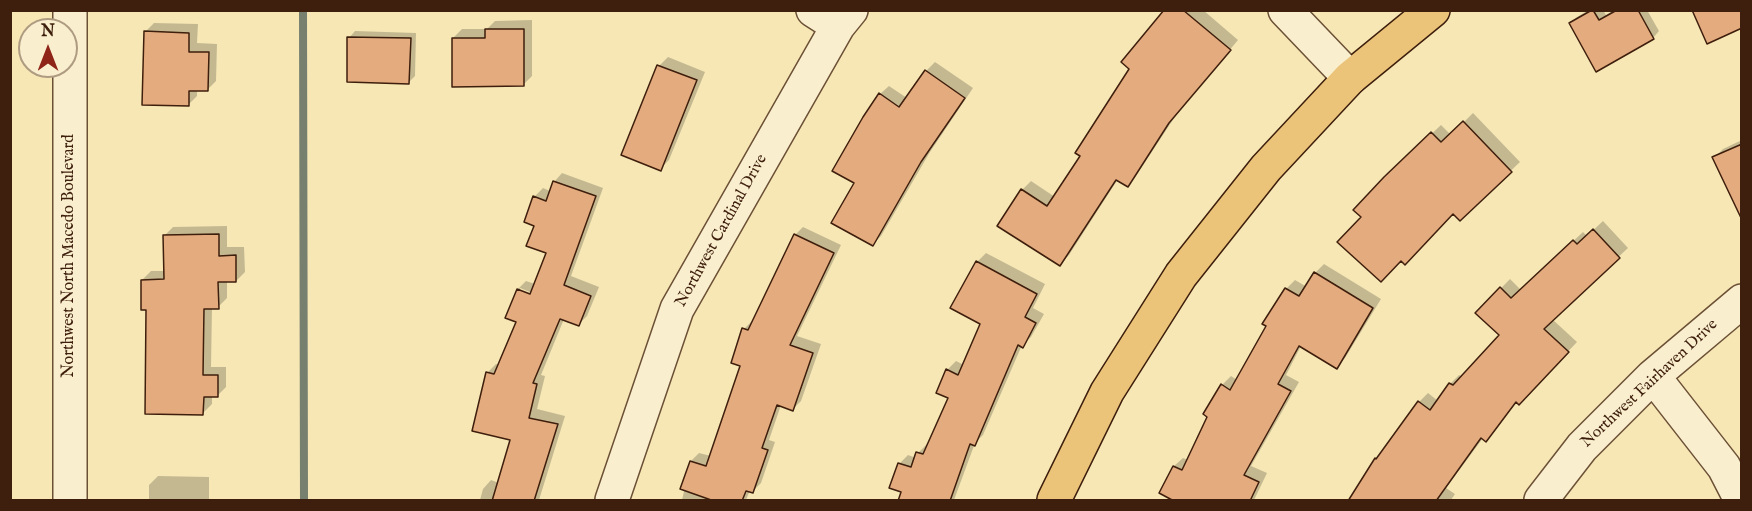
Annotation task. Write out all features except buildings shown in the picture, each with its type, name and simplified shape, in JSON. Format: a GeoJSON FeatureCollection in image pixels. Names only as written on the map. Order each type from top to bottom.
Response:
{"type":"FeatureCollection","features":[{"type":"Feature","properties":{"kind":"main road"},"geometry":{"type":"LineString","coordinates":[[1054,501],[1107,392],[1181,275],[1266,168],[1350,78],[1433,10]]}},
{"type":"Feature","properties":{"kind":"street","name":"Northwest North Macedo Boulevard"},"geometry":{"type":"LineString","coordinates":[[70,10],[70,501]]}},
{"type":"Feature","properties":{"kind":"street"},"geometry":{"type":"LineString","coordinates":[[1285,10],[1350,78]]}},
{"type":"Feature","properties":{"kind":"street","name":"Northwest Cardinal Drive"},"geometry":{"type":"LineString","coordinates":[[612,501],[677,309],[834,16]]}},
{"type":"Feature","properties":{"kind":"street","name":"Northwest Fairhaven Drive"},"geometry":{"type":"LineString","coordinates":[[1541,501],[1582,447],[1653,376],[1742,301]]}},
{"type":"Feature","properties":{"kind":"street"},"geometry":{"type":"LineString","coordinates":[[1653,376],[1724,467],[1741,501]]}},
{"type":"Feature","properties":{"kind":"waterway"},"geometry":{"type":"LineString","coordinates":[[303,10],[304,500]]}}]}
